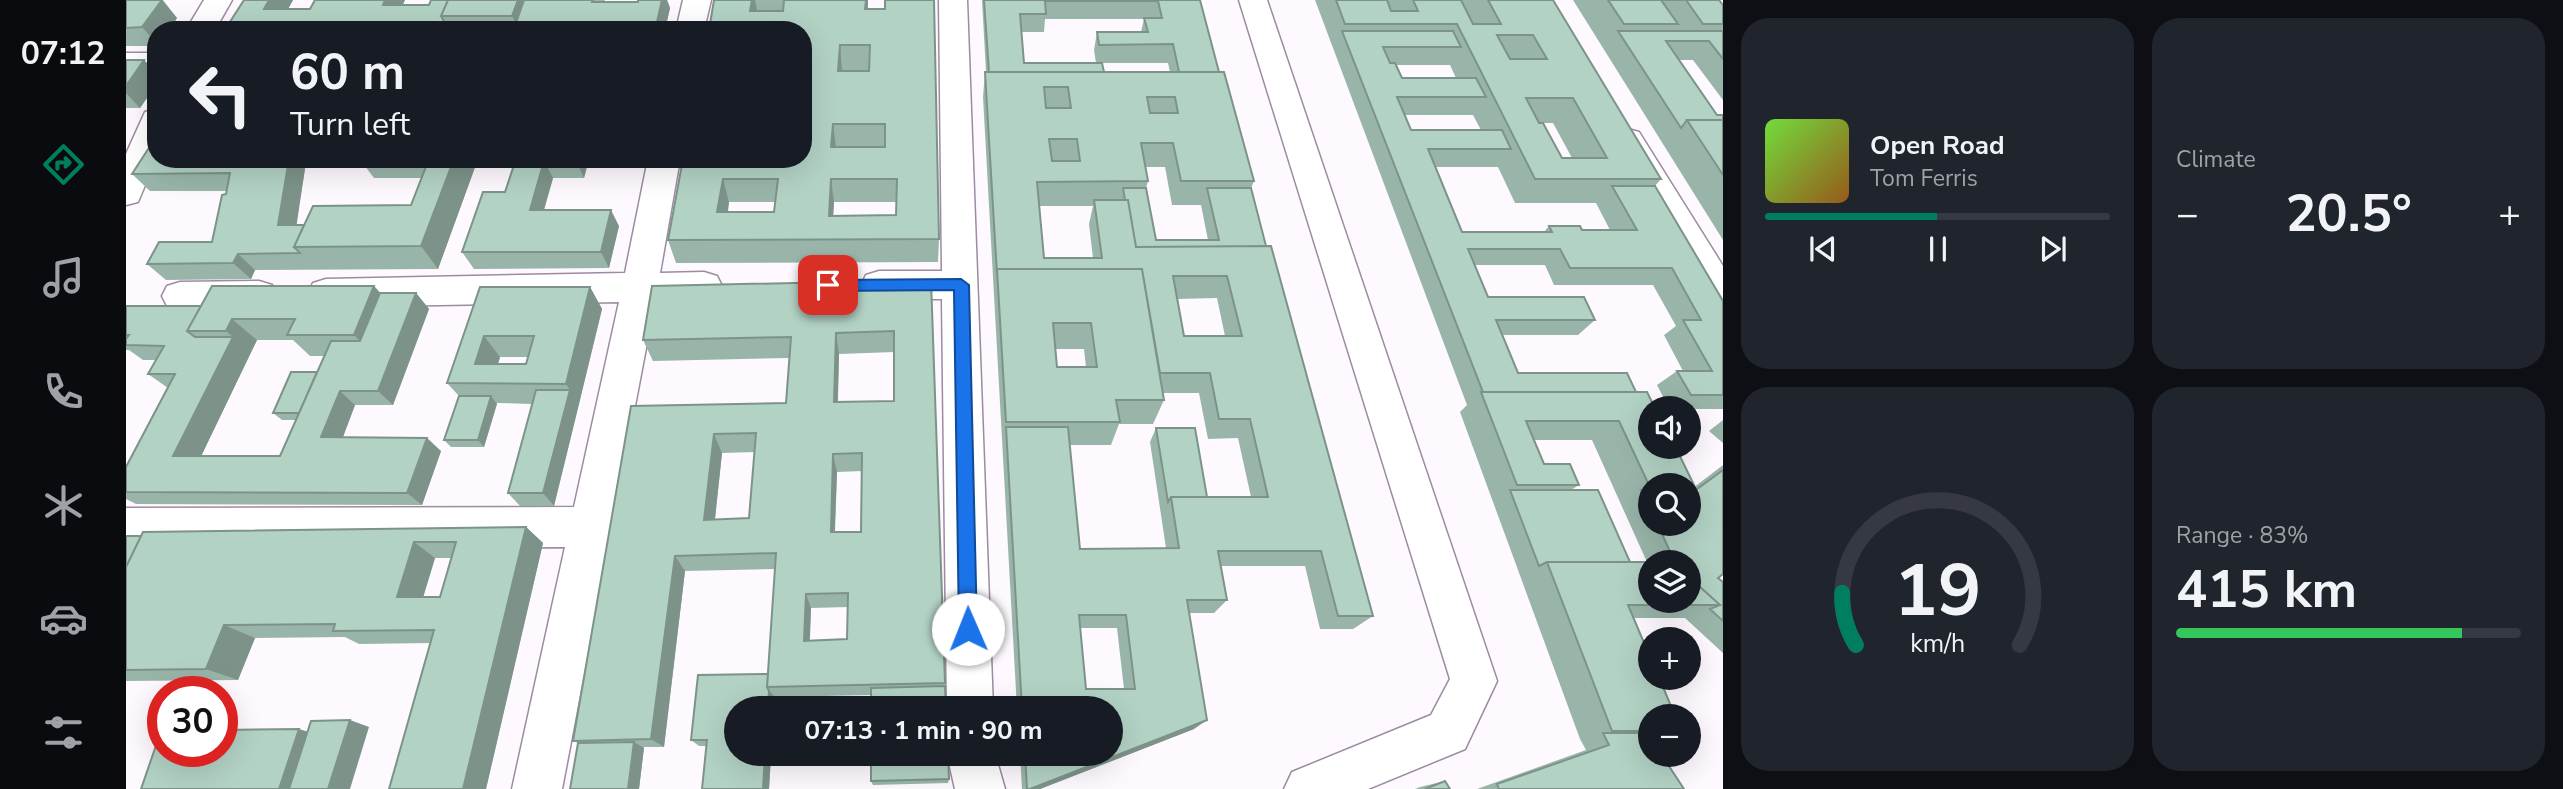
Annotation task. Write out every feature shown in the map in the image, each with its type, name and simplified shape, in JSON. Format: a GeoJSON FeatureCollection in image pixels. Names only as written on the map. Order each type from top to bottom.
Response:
{"type":"FeatureCollection","features":[{"type":"Feature","properties":{"kind":"street"},"geometry":{"type":"LineString","coordinates":[[205,21],[218,0]]}},
{"type":"Feature","properties":{"kind":"street"},"geometry":{"type":"LineString","coordinates":[[692,21],[697,0]]}},
{"type":"Feature","properties":{"kind":"street"},"geometry":{"type":"LineString","coordinates":[[953,0],[970,696]]}},
{"type":"Feature","properties":{"kind":"street"},"geometry":{"type":"LineString","coordinates":[[1253,0],[1474,681],[1448,732],[1309,789]]}},
{"type":"Feature","properties":{"kind":"street"},"geometry":{"type":"LineString","coordinates":[[126,63],[147,63]]}},
{"type":"Feature","properties":{"kind":"street"},"geometry":{"type":"LineString","coordinates":[[1615,118],[1723,296]]}},
{"type":"Feature","properties":{"kind":"street"},"geometry":{"type":"LineString","coordinates":[[126,193],[147,142]]}},
{"type":"Feature","properties":{"kind":"street"},"geometry":{"type":"LineString","coordinates":[[537,789],[662,168]]}},
{"type":"Feature","properties":{"kind":"street"},"geometry":{"type":"LineString","coordinates":[[850,285],[961,285]]}},
{"type":"Feature","properties":{"kind":"street"},"geometry":{"type":"LineString","coordinates":[[180,296],[738,286]]}},
{"type":"Feature","properties":{"kind":"street"},"geometry":{"type":"LineString","coordinates":[[126,528],[589,527]]}},
{"type":"Feature","properties":{"kind":"street"},"geometry":{"type":"LineString","coordinates":[[974,766],[980,789]]}},
{"type":"Feature","properties":{"kind":"building"},"geometry":{"type":"Polygon","coordinates":[[[126,0],[162,0],[142,27],[126,28],[126,0]]]}},
{"type":"Feature","properties":{"kind":"building"},"geometry":{"type":"Polygon","coordinates":[[[244,0],[269,0],[264,9],[310,9],[315,0],[385,0],[383,5],[429,5],[431,0],[448,0],[441,16],[444,21],[231,21],[244,0]]]}},
{"type":"Feature","properties":{"kind":"building"},"geometry":{"type":"Polygon","coordinates":[[[448,0],[518,0],[512,16],[441,16],[448,0]]]}},
{"type":"Feature","properties":{"kind":"building"},"geometry":{"type":"Polygon","coordinates":[[[524,0],[662,0],[657,21],[517,21],[524,0]]]}},
{"type":"Feature","properties":{"kind":"building"},"geometry":{"type":"Polygon","coordinates":[[[714,0],[752,0],[750,11],[783,11],[784,0],[866,0],[865,9],[885,9],[885,0],[934,0],[939,239],[668,240],[681,168],[812,168],[812,21],[710,21],[714,0]],[[840,45],[838,71],[869,71],[870,45],[840,45]],[[833,124],[831,147],[885,147],[885,124],[833,124]],[[723,179],[717,212],[774,212],[778,179],[723,179]],[[831,179],[829,216],[896,215],[897,179],[831,179]]]}},
{"type":"Feature","properties":{"kind":"building"},"geometry":{"type":"Polygon","coordinates":[[[984,0],[1200,0],[1219,72],[1179,72],[1173,44],[1099,45],[1097,32],[1148,32],[1144,18],[1162,18],[1158,1],[1045,1],[1046,14],[1020,14],[1024,63],[1102,63],[1104,72],[989,72],[984,0]]]}},
{"type":"Feature","properties":{"kind":"building"},"geometry":{"type":"Polygon","coordinates":[[[1336,0],[1387,0],[1391,11],[1418,11],[1413,0],[1461,0],[1473,24],[1501,24],[1488,0],[1553,0],[1661,179],[1535,179],[1457,24],[1345,24],[1336,0]],[[1497,35],[1510,59],[1547,59],[1533,35],[1497,35]],[[1526,98],[1562,158],[1607,158],[1573,98],[1526,98]]]}},
{"type":"Feature","properties":{"kind":"building"},"geometry":{"type":"Polygon","coordinates":[[[1608,0],[1661,0],[1678,24],[1624,24],[1608,0]]]}},
{"type":"Feature","properties":{"kind":"building"},"geometry":{"type":"Polygon","coordinates":[[[1686,0],[1719,0],[1723,5],[1723,24],[1703,24],[1686,0]]]}},
{"type":"Feature","properties":{"kind":"building"},"geometry":{"type":"Polygon","coordinates":[[[1342,31],[1453,31],[1461,47],[1383,47],[1390,63],[1395,63],[1402,78],[1476,78],[1486,97],[1397,97],[1411,130],[1502,130],[1511,149],[1428,149],[1462,232],[1552,232],[1549,226],[1580,226],[1582,230],[1637,230],[1612,186],[1655,186],[1723,301],[1723,395],[1691,395],[1677,371],[1712,371],[1683,320],[1701,320],[1672,268],[1570,268],[1560,249],[1468,249],[1488,297],[1584,297],[1595,320],[1496,320],[1518,373],[1627,373],[1636,392],[1483,392],[1342,31]]]}},
{"type":"Feature","properties":{"kind":"building"},"geometry":{"type":"Polygon","coordinates":[[[1618,31],[1723,31],[1723,59],[1709,41],[1666,41],[1717,115],[1723,115],[1723,120],[1687,120],[1681,128],[1618,31]]]}},
{"type":"Feature","properties":{"kind":"building"},"geometry":{"type":"Polygon","coordinates":[[[126,60],[144,60],[126,86],[126,60]]]}},
{"type":"Feature","properties":{"kind":"building"},"geometry":{"type":"Polygon","coordinates":[[[985,72],[1224,72],[1254,181],[1181,181],[1173,143],[1141,143],[1148,181],[1037,182],[1044,258],[1102,258],[1094,200],[1128,200],[1136,247],[1271,246],[1373,616],[1338,616],[1321,551],[1218,551],[1227,600],[1187,600],[1207,720],[1123,753],[1123,696],[1021,696],[1006,427],[1068,427],[1080,549],[1179,548],[1171,497],[1268,497],[1250,419],[1219,419],[1210,373],[1160,373],[1142,269],[997,269],[997,274],[985,72]],[[1044,87],[1046,108],[1071,108],[1068,87],[1044,87]],[[1147,97],[1150,113],[1178,113],[1175,97],[1147,97]],[[1049,139],[1052,161],[1080,161],[1077,139],[1049,139]],[[1173,276],[1184,336],[1242,336],[1227,276],[1173,276]],[[1079,615],[1086,689],[1135,689],[1126,615],[1079,615]]]}},
{"type":"Feature","properties":{"kind":"building"},"geometry":{"type":"Polygon","coordinates":[[[1687,120],[1723,120],[1723,175],[1687,120]]]}},
{"type":"Feature","properties":{"kind":"building"},"geometry":{"type":"Polygon","coordinates":[[[147,151],[147,168],[288,168],[278,225],[304,225],[294,247],[300,253],[238,254],[233,263],[147,264],[159,242],[212,242],[222,195],[226,194],[230,173],[132,174],[147,151]]]}},
{"type":"Feature","properties":{"kind":"building"},"geometry":{"type":"Polygon","coordinates":[[[425,168],[451,168],[421,246],[294,247],[313,206],[411,205],[425,168]]]}},
{"type":"Feature","properties":{"kind":"building"},"geometry":{"type":"Polygon","coordinates":[[[513,168],[542,168],[530,210],[611,210],[601,252],[462,252],[483,192],[505,192],[513,168]]]}},
{"type":"Feature","properties":{"kind":"building"},"geometry":{"type":"Polygon","coordinates":[[[1123,188],[1146,188],[1156,240],[1219,240],[1207,188],[1251,188],[1266,246],[1136,247],[1128,200],[1125,200],[1123,188]]]}},
{"type":"Feature","properties":{"kind":"building"},"geometry":{"type":"Polygon","coordinates":[[[997,269],[1142,269],[1164,400],[1116,400],[1120,422],[1006,422],[997,269]],[[1053,323],[1057,367],[1097,367],[1091,323],[1053,323]]]}},
{"type":"Feature","properties":{"kind":"building"},"geometry":{"type":"Polygon","coordinates":[[[931,280],[945,683],[767,687],[776,553],[675,556],[651,739],[573,741],[631,406],[786,403],[791,337],[643,340],[652,286],[931,280]],[[894,331],[836,333],[834,402],[894,401],[894,331]],[[756,433],[714,434],[704,520],[749,518],[756,433]],[[862,453],[833,454],[831,532],[861,532],[862,453]],[[848,593],[806,594],[804,641],[847,639],[848,593]]]}},
{"type":"Feature","properties":{"kind":"building"},"geometry":{"type":"Polygon","coordinates":[[[212,286],[374,286],[354,335],[287,335],[295,319],[232,319],[226,331],[187,331],[212,286]]]}},
{"type":"Feature","properties":{"kind":"building"},"geometry":{"type":"Polygon","coordinates":[[[480,287],[590,287],[566,384],[447,383],[480,287]],[[484,336],[475,364],[526,364],[534,336],[484,336]]]}},
{"type":"Feature","properties":{"kind":"building"},"geometry":{"type":"Polygon","coordinates":[[[380,293],[416,293],[378,391],[340,391],[321,437],[427,438],[407,493],[126,492],[126,467],[175,374],[148,374],[164,346],[126,345],[129,335],[126,335],[126,306],[201,306],[187,331],[195,337],[233,337],[173,456],[280,456],[331,341],[360,341],[380,293]]]}},
{"type":"Feature","properties":{"kind":"building"},"geometry":{"type":"Polygon","coordinates":[[[291,372],[317,372],[299,413],[273,413],[291,372]]]}},
{"type":"Feature","properties":{"kind":"building"},"geometry":{"type":"Polygon","coordinates":[[[536,390],[570,390],[543,493],[508,493],[536,390]]]}},
{"type":"Feature","properties":{"kind":"building"},"geometry":{"type":"Polygon","coordinates":[[[1481,392],[1647,392],[1649,396],[1638,396],[1638,459],[1681,459],[1688,473],[1643,473],[1619,421],[1526,421],[1544,464],[1570,464],[1579,485],[1517,485],[1481,392]]]}},
{"type":"Feature","properties":{"kind":"building"},"geometry":{"type":"Polygon","coordinates":[[[459,396],[491,396],[478,440],[444,440],[459,396]]]}},
{"type":"Feature","properties":{"kind":"building"},"geometry":{"type":"Polygon","coordinates":[[[1156,428],[1195,428],[1207,497],[1171,497],[1168,502],[1156,428]]]}},
{"type":"Feature","properties":{"kind":"building"},"geometry":{"type":"Polygon","coordinates":[[[1723,470],[1723,574],[1718,578],[1723,582],[1723,621],[1710,609],[1720,605],[1701,588],[1701,550],[1669,550],[1663,536],[1701,536],[1701,486],[1723,470]]]}},
{"type":"Feature","properties":{"kind":"building"},"geometry":{"type":"Polygon","coordinates":[[[1510,490],[1598,490],[1630,562],[1547,562],[1539,566],[1510,490]]]}},
{"type":"Feature","properties":{"kind":"building"},"geometry":{"type":"Polygon","coordinates":[[[526,527],[463,789],[389,789],[434,630],[333,631],[335,624],[224,625],[206,669],[126,670],[126,567],[143,532],[526,527]],[[414,542],[397,597],[440,597],[456,542],[414,542]]]}},
{"type":"Feature","properties":{"kind":"building"},"geometry":{"type":"Polygon","coordinates":[[[126,536],[141,536],[126,567],[126,536]]]}},
{"type":"Feature","properties":{"kind":"building"},"geometry":{"type":"Polygon","coordinates":[[[1547,562],[1638,562],[1638,605],[1628,605],[1638,629],[1638,690],[1664,690],[1670,704],[1638,704],[1638,731],[1612,731],[1547,562]]]}},
{"type":"Feature","properties":{"kind":"building"},"geometry":{"type":"Polygon","coordinates":[[[1701,588],[1720,605],[1701,605],[1701,588]]]}},
{"type":"Feature","properties":{"kind":"building"},"geometry":{"type":"Polygon","coordinates":[[[768,674],[769,696],[724,696],[724,766],[764,766],[763,789],[702,789],[707,740],[691,740],[698,675],[768,674]]]}},
{"type":"Feature","properties":{"kind":"building"},"geometry":{"type":"Polygon","coordinates":[[[945,686],[945,696],[871,696],[871,688],[945,686]]]}},
{"type":"Feature","properties":{"kind":"building"},"geometry":{"type":"Polygon","coordinates":[[[350,720],[328,789],[289,789],[311,721],[350,720]]]}},
{"type":"Feature","properties":{"kind":"building"},"geometry":{"type":"Polygon","coordinates":[[[299,729],[279,789],[141,789],[149,767],[238,767],[238,730],[299,729]]]}},
{"type":"Feature","properties":{"kind":"building"},"geometry":{"type":"Polygon","coordinates":[[[1603,733],[1638,733],[1638,767],[1670,767],[1684,789],[1499,789],[1497,784],[1609,745],[1603,733]]]}},
{"type":"Feature","properties":{"kind":"building"},"geometry":{"type":"Polygon","coordinates":[[[634,742],[628,789],[570,789],[578,743],[634,742]]]}},
{"type":"Feature","properties":{"kind":"building"},"geometry":{"type":"Polygon","coordinates":[[[871,766],[948,766],[949,779],[871,781],[871,766]]]}},
{"type":"Feature","properties":{"kind":"building"},"geometry":{"type":"Polygon","coordinates":[[[1026,766],[1089,766],[1030,789],[1027,789],[1026,766]]]}},
{"type":"Feature","properties":{"kind":"building"},"geometry":{"type":"Polygon","coordinates":[[[1445,781],[1450,789],[1425,789],[1445,781]]]}},
{"type":"Feature","properties":{"kind":"route"},"geometry":{"type":"LineString","coordinates":[[828,285],[961,285],[968,629]]}}]}
